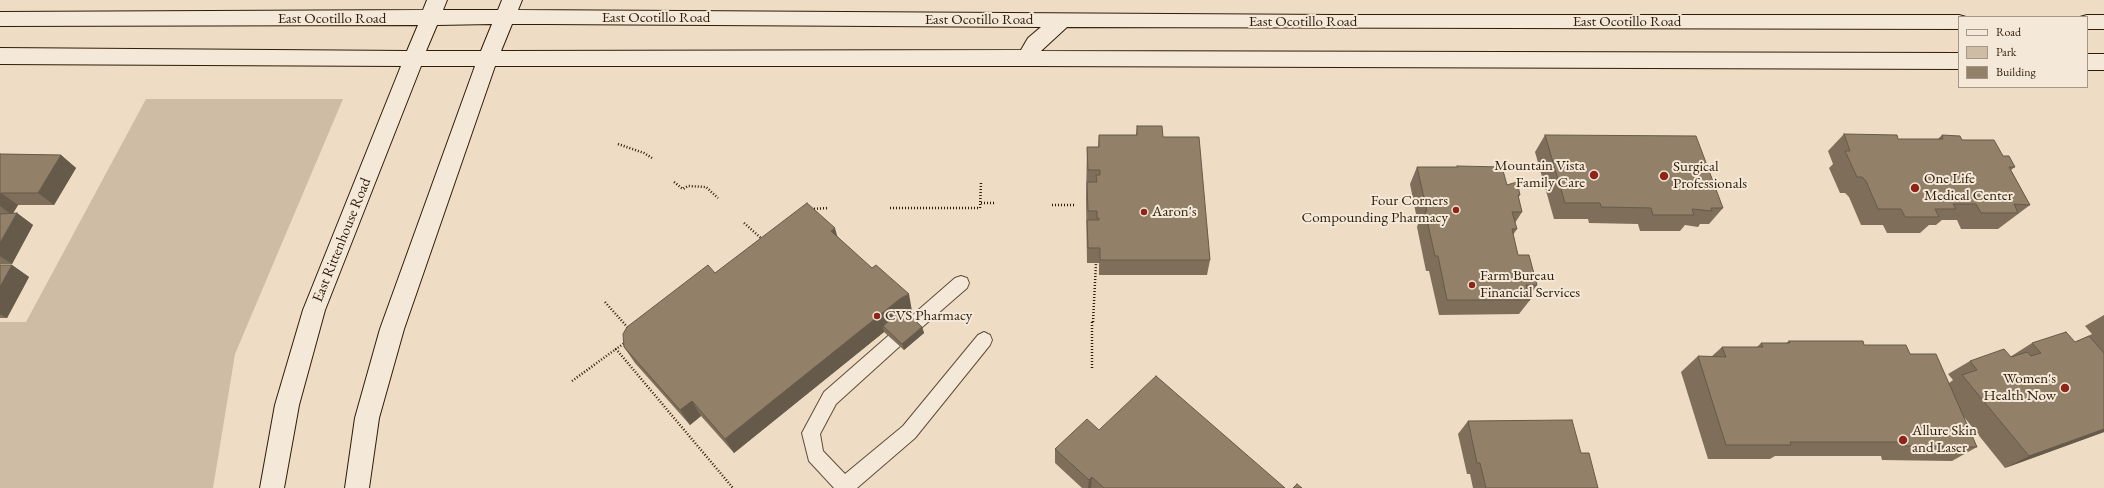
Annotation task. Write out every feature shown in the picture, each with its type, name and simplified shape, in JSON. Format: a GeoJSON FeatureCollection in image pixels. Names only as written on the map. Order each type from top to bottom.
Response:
{"type":"FeatureCollection","features":[{"type":"Feature","properties":{"kind":"main road","name":"East Rittenhouse Road"},"geometry":{"type":"LineString","coordinates":[[272,488],[287,405],[314,310],[437,0]]}},
{"type":"Feature","properties":{"kind":"main road","name":"East Ocotillo Road"},"geometry":{"type":"LineString","coordinates":[[0,19],[429,19],[509,9],[1063,20],[1958,22]]}},
{"type":"Feature","properties":{"kind":"main road"},"geometry":{"type":"LineString","coordinates":[[357,488],[367,418],[392,329],[488,59],[509,9]]}},
{"type":"Feature","properties":{"kind":"main road"},"geometry":{"type":"LineString","coordinates":[[1030,58],[1031,48],[1035,43],[1063,20]]}},
{"type":"Feature","properties":{"kind":"main road"},"geometry":{"type":"LineString","coordinates":[[2088,22],[2104,22]]}},
{"type":"Feature","properties":{"kind":"main road"},"geometry":{"type":"LineString","coordinates":[[0,56],[413,59],[1030,58],[1958,61]]}},
{"type":"Feature","properties":{"kind":"main road"},"geometry":{"type":"LineString","coordinates":[[2088,62],[2104,62]]}},
{"type":"Feature","properties":{"kind":"lane"},"geometry":{"type":"LineString","coordinates":[[914,324],[962,283]]}},
{"type":"Feature","properties":{"kind":"lane"},"geometry":{"type":"LineString","coordinates":[[894,341],[830,398],[810,433],[815,455],[844,488],[909,432],[984,340]]}},
{"type":"Feature","properties":{"kind":"path"},"geometry":{"type":"LineString","coordinates":[[618,144],[644,153],[652,158]]}},
{"type":"Feature","properties":{"kind":"path"},"geometry":{"type":"LineString","coordinates":[[674,182],[683,189],[688,186],[706,187],[718,198]]}},
{"type":"Feature","properties":{"kind":"path"},"geometry":{"type":"LineString","coordinates":[[890,208],[980,208],[981,182]]}},
{"type":"Feature","properties":{"kind":"path"},"geometry":{"type":"LineString","coordinates":[[981,203],[995,203]]}},
{"type":"Feature","properties":{"kind":"path"},"geometry":{"type":"LineString","coordinates":[[1052,205],[1076,205]]}},
{"type":"Feature","properties":{"kind":"path"},"geometry":{"type":"LineString","coordinates":[[806,209],[829,208]]}},
{"type":"Feature","properties":{"kind":"path"},"geometry":{"type":"LineString","coordinates":[[744,223],[763,241]]}},
{"type":"Feature","properties":{"kind":"path"},"geometry":{"type":"LineString","coordinates":[[757,246],[769,236]]}},
{"type":"Feature","properties":{"kind":"path"},"geometry":{"type":"LineString","coordinates":[[1092,370],[1092,322],[1096,263]]}},
{"type":"Feature","properties":{"kind":"path"},"geometry":{"type":"LineString","coordinates":[[605,302],[630,330]]}},
{"type":"Feature","properties":{"kind":"path"},"geometry":{"type":"LineString","coordinates":[[572,381],[629,340]]}},
{"type":"Feature","properties":{"kind":"path"},"geometry":{"type":"LineString","coordinates":[[616,349],[733,488]]}},
{"type":"Feature","properties":{"kind":"green space"},"geometry":{"type":"Polygon","coordinates":[[[146,99],[343,99],[235,354],[213,488],[0,488],[0,322],[26,322],[146,99]]]}},
{"type":"Feature","properties":{"kind":"building","name":"Aaron's"},"geometry":{"type":"Polygon","coordinates":[[[1137,126],[1162,126],[1163,137],[1199,137],[1210,260],[1100,260],[1100,248],[1088,248],[1087,220],[1099,220],[1099,218],[1097,218],[1097,211],[1088,211],[1087,182],[1097,182],[1096,175],[1100,175],[1100,170],[1088,170],[1087,147],[1099,147],[1099,135],[1137,135],[1137,126]]]}},
{"type":"Feature","properties":{"kind":"building","name":"One Life Medical Center"},"geometry":{"type":"Polygon","coordinates":[[[1844,134],[1897,135],[1898,139],[1943,139],[1942,135],[1960,136],[1962,140],[1994,140],[2003,156],[2009,156],[2015,167],[2009,167],[2030,205],[2014,204],[2018,213],[1981,213],[1976,204],[1953,204],[1956,209],[1935,209],[1939,217],[1905,217],[1901,209],[1878,209],[1866,181],[1862,177],[1857,177],[1845,151],[1850,151],[1844,134]]]}},
{"type":"Feature","properties":{"kind":"building"},"geometry":{"type":"Polygon","coordinates":[[[1545,135],[1696,136],[1723,208],[1711,208],[1712,211],[1692,209],[1694,215],[1653,215],[1651,208],[1601,207],[1600,203],[1565,203],[1545,135]]]}},
{"type":"Feature","properties":{"kind":"building"},"geometry":{"type":"Polygon","coordinates":[[[0,154],[61,155],[38,193],[1,193],[0,195],[0,154]]]}},
{"type":"Feature","properties":{"kind":"building"},"geometry":{"type":"Polygon","coordinates":[[[1457,166],[1502,167],[1507,185],[1517,182],[1522,212],[1512,212],[1517,229],[1512,229],[1518,255],[1529,255],[1537,285],[1526,285],[1530,300],[1447,300],[1438,256],[1435,256],[1417,167],[1458,167],[1457,166]]]}},
{"type":"Feature","properties":{"kind":"building","name":"CVS Pharmacy"},"geometry":{"type":"Polygon","coordinates":[[[807,203],[835,228],[831,231],[872,268],[876,265],[909,294],[901,298],[725,439],[692,401],[680,410],[624,347],[623,334],[627,327],[708,265],[715,273],[807,203]]]}},
{"type":"Feature","properties":{"kind":"building"},"geometry":{"type":"Polygon","coordinates":[[[17,213],[0,243],[0,214],[17,213]]]}},
{"type":"Feature","properties":{"kind":"building"},"geometry":{"type":"Polygon","coordinates":[[[0,265],[12,265],[0,287],[0,265]]]}},
{"type":"Feature","properties":{"kind":"building"},"geometry":{"type":"Polygon","coordinates":[[[903,309],[922,327],[902,344],[883,326],[903,309]]]}},
{"type":"Feature","properties":{"kind":"building"},"geometry":{"type":"Polygon","coordinates":[[[2066,332],[2075,342],[2089,336],[2104,353],[2104,429],[2029,456],[1962,375],[1977,370],[1970,361],[2004,349],[2011,357],[2027,352],[2031,356],[2041,353],[2032,343],[2066,332]]]}},
{"type":"Feature","properties":{"kind":"building"},"geometry":{"type":"Polygon","coordinates":[[[1789,341],[1863,341],[1864,345],[1906,345],[1910,354],[1936,354],[1977,447],[1906,446],[1904,442],[1790,442],[1791,445],[1726,445],[1698,356],[1726,357],[1722,347],[1763,347],[1761,343],[1790,343],[1789,341]]]}},
{"type":"Feature","properties":{"kind":"building"},"geometry":{"type":"Polygon","coordinates":[[[1156,376],[1285,488],[1104,488],[1092,477],[1089,480],[1055,449],[1087,419],[1099,430],[1156,376]]]}},
{"type":"Feature","properties":{"kind":"building"},"geometry":{"type":"Polygon","coordinates":[[[1572,420],[1581,453],[1589,453],[1598,488],[1486,488],[1480,463],[1477,463],[1468,421],[1572,420]]]}},
{"type":"Feature","properties":{"kind":"building"},"geometry":{"type":"Polygon","coordinates":[[[1297,484],[1302,488],[1293,488],[1297,484]]]}},
{"type":"Feature","properties":{"kind":"place","name":"Mountain Vista Family Care"},"geometry":{"type":"Point","coordinates":[1594,175]}},
{"type":"Feature","properties":{"kind":"place","name":"Surgical Professionals"},"geometry":{"type":"Point","coordinates":[1664,176]}},
{"type":"Feature","properties":{"kind":"place","name":"One Life Medical Center"},"geometry":{"type":"Point","coordinates":[1915,188]}},
{"type":"Feature","properties":{"kind":"place","name":"Four Corners Compounding Pharmacy"},"geometry":{"type":"Point","coordinates":[1456,210]}},
{"type":"Feature","properties":{"kind":"place","name":"Aaron's"},"geometry":{"type":"Point","coordinates":[1144,212]}},
{"type":"Feature","properties":{"kind":"place","name":"Farm Bureau Financial Services"},"geometry":{"type":"Point","coordinates":[1472,285]}},
{"type":"Feature","properties":{"kind":"place","name":"CVS Pharmacy"},"geometry":{"type":"Point","coordinates":[877,316]}},
{"type":"Feature","properties":{"kind":"place","name":"Women's Health Now"},"geometry":{"type":"Point","coordinates":[2065,388]}},
{"type":"Feature","properties":{"kind":"place","name":"Allure Skin and Laser"},"geometry":{"type":"Point","coordinates":[1903,440]}}]}
